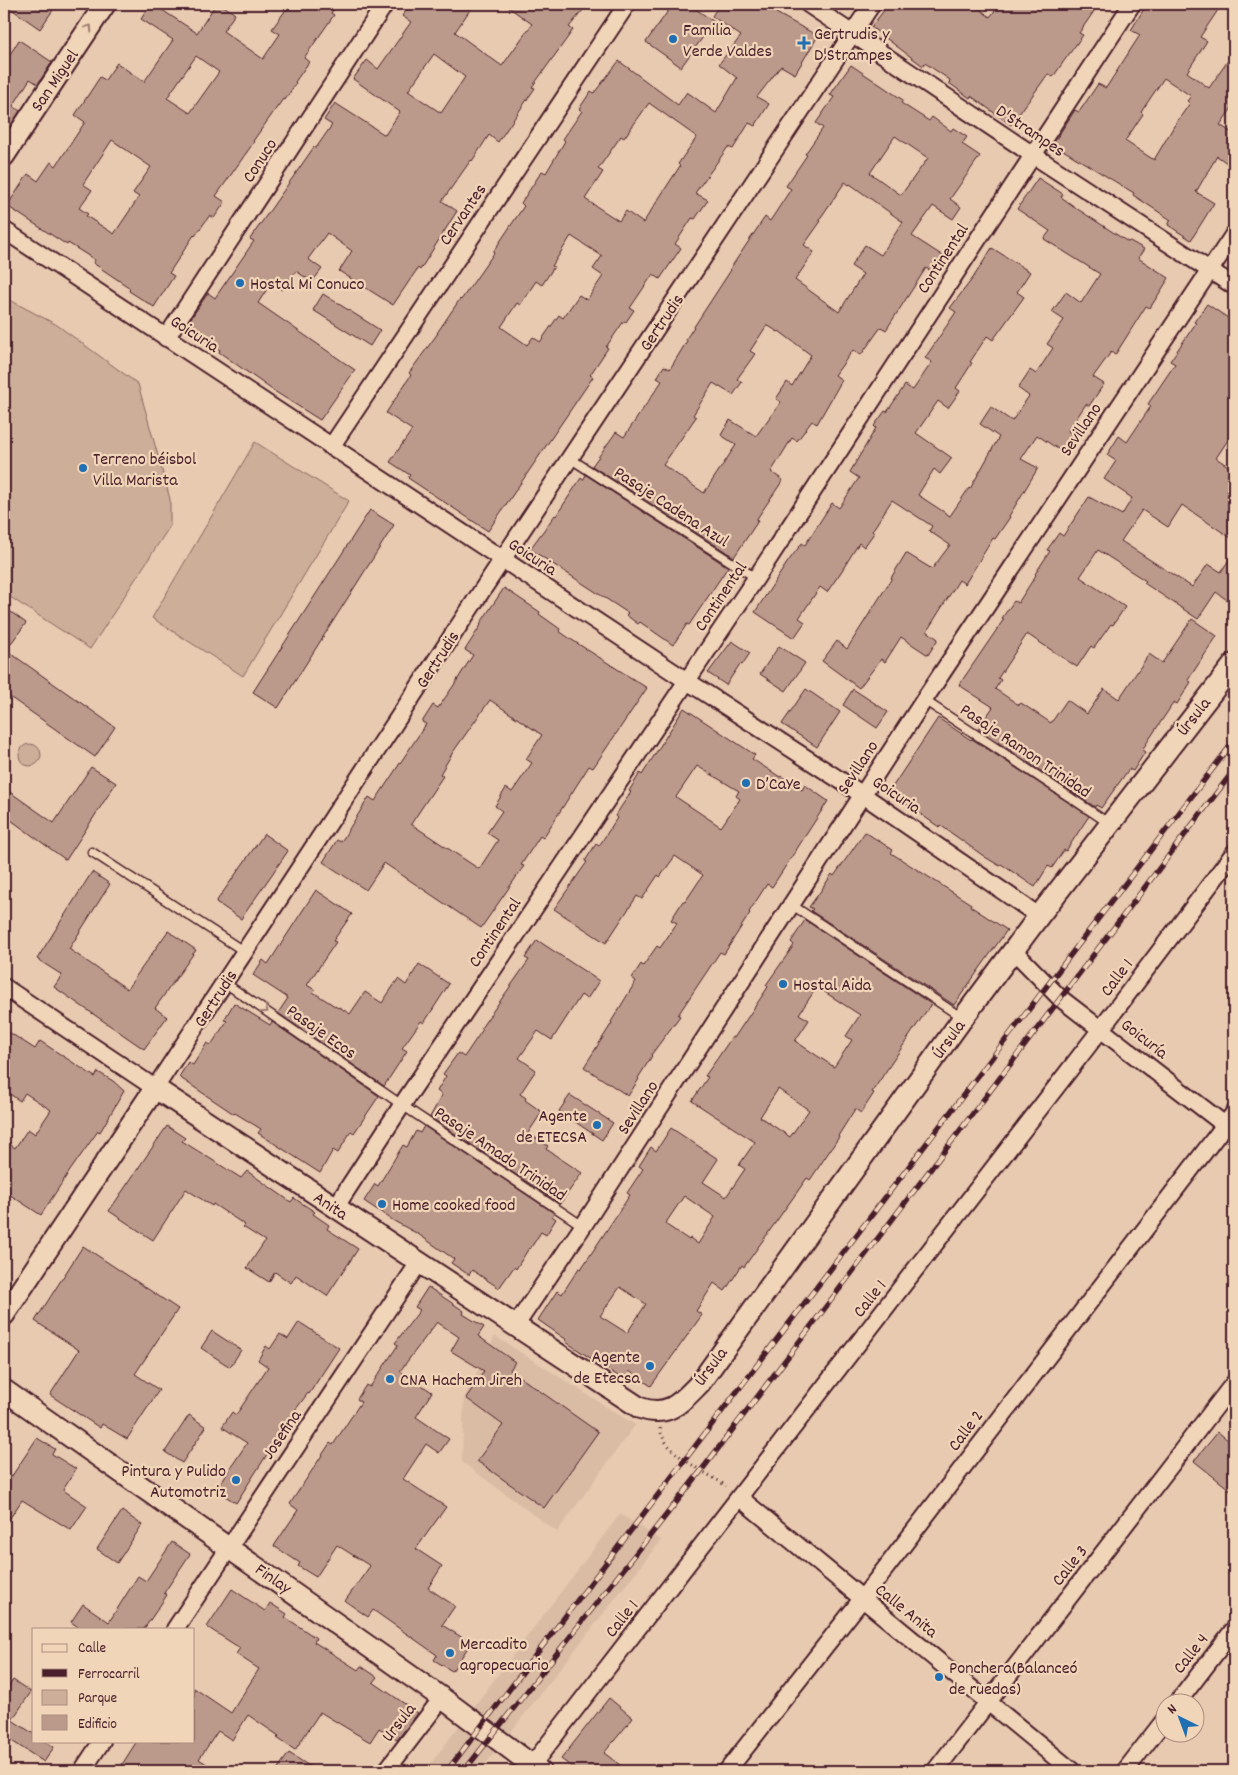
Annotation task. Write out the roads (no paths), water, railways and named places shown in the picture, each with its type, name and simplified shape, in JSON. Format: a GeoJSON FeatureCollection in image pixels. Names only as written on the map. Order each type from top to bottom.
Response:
{"type":"FeatureCollection","features":[{"type":"Feature","properties":{"kind":"street","name":"San Miguel"},"geometry":{"type":"LineString","coordinates":[[4,156],[105,4]]}},
{"type":"Feature","properties":{"kind":"street","name":"Conuco"},"geometry":{"type":"LineString","coordinates":[[166,338],[385,4]]}},
{"type":"Feature","properties":{"kind":"street","name":"Cervantes"},"geometry":{"type":"LineString","coordinates":[[331,446],[627,4]]}},
{"type":"Feature","properties":{"kind":"street","name":"D'Strampes"},"geometry":{"type":"LineString","coordinates":[[808,4],[1033,155],[1234,286]]}},
{"type":"Feature","properties":{"kind":"street","name":"Gertrudis"},"geometry":{"type":"LineString","coordinates":[[4,1315],[225,983],[502,560],[872,4]]}},
{"type":"Feature","properties":{"kind":"street","name":"Continental"},"geometry":{"type":"LineString","coordinates":[[335,1208],[402,1105],[756,578],[1132,4]]}},
{"type":"Feature","properties":{"kind":"street","name":"Goicuria"},"geometry":{"type":"LineString","coordinates":[[4,230],[502,560],[863,795],[1039,916]]}},
{"type":"Feature","properties":{"kind":"street","name":"Sevillano"},"geometry":{"type":"LineString","coordinates":[[516,1325],[792,906],[924,700],[1234,234]]}},
{"type":"Feature","properties":{"kind":"street","name":"Úrsula"},"geometry":{"type":"LineString","coordinates":[[663,1411],[679,1403],[700,1383],[963,1018],[1039,916],[1234,664]]}},
{"type":"Feature","properties":{"kind":"street","name":"Calle 1"},"geometry":{"type":"LineString","coordinates":[[536,1768],[740,1498],[1102,1029],[1234,853]]}},
{"type":"Feature","properties":{"kind":"street","name":"Goicuría"},"geometry":{"type":"LineString","coordinates":[[1014,950],[1060,998],[1231,1123]]}},
{"type":"Feature","properties":{"kind":"street","name":"Anita"},"geometry":{"type":"LineString","coordinates":[[4,987],[335,1208],[420,1261],[640,1408],[652,1412],[663,1411]]}},
{"type":"Feature","properties":{"kind":"street","name":"Calle 2"},"geometry":{"type":"LineString","coordinates":[[727,1771],[1231,1123]]}},
{"type":"Feature","properties":{"kind":"street","name":"Josefina"},"geometry":{"type":"LineString","coordinates":[[176,1628],[420,1261]]}},
{"type":"Feature","properties":{"kind":"street","name":"Calle 3"},"geometry":{"type":"LineString","coordinates":[[935,1771],[1234,1384]]}},
{"type":"Feature","properties":{"kind":"street","name":"Finlay"},"geometry":{"type":"LineString","coordinates":[[4,1390],[442,1698],[536,1768]]}},
{"type":"Feature","properties":{"kind":"street","name":"Calle Anita"},"geometry":{"type":"LineString","coordinates":[[740,1498],[1072,1771]]}},
{"type":"Feature","properties":{"kind":"street","name":"Calle 4"},"geometry":{"type":"LineString","coordinates":[[1186,1692],[1234,1629]]}},
{"type":"Feature","properties":{"kind":"street","name":"Ursula"},"geometry":{"type":"LineString","coordinates":[[386,1771],[442,1698]]}},
{"type":"Feature","properties":{"kind":"street"},"geometry":{"type":"LineString","coordinates":[[1125,1771],[1156,1731]]}},
{"type":"Feature","properties":{"kind":"street"},"geometry":{"type":"LineString","coordinates":[[82,1771],[101,1742]]}},
{"type":"Feature","properties":{"kind":"lane","name":"Pasaje Cadena Azul"},"geometry":{"type":"LineString","coordinates":[[571,459],[756,578]]}},
{"type":"Feature","properties":{"kind":"lane","name":"Pasaje Ramon Trinidad"},"geometry":{"type":"LineString","coordinates":[[924,700],[1110,824]]}},
{"type":"Feature","properties":{"kind":"lane"},"geometry":{"type":"LineString","coordinates":[[92,852],[245,952]]}},
{"type":"Feature","properties":{"kind":"lane"},"geometry":{"type":"LineString","coordinates":[[792,906],[963,1018]]}},
{"type":"Feature","properties":{"kind":"lane","name":"Pasaje Ecos"},"geometry":{"type":"LineString","coordinates":[[225,983],[402,1105]]}},
{"type":"Feature","properties":{"kind":"lane","name":"Pasaje Amado Trinidad"},"geometry":{"type":"LineString","coordinates":[[402,1105],[583,1226]]}},
{"type":"Feature","properties":{"kind":"railway"},"geometry":{"type":"LineString","coordinates":[[447,1771],[1234,741]]}},
{"type":"Feature","properties":{"kind":"railway"},"geometry":{"type":"LineString","coordinates":[[464,1771],[701,1471],[1234,770]]}},
{"type":"Feature","properties":{"kind":"place","name":"Familia Verde Valdes"},"geometry":{"type":"Point","coordinates":[673,39]}},
{"type":"Feature","properties":{"kind":"place","name":"Gertrudis y D'Strampes"},"geometry":{"type":"Point","coordinates":[804,43]}},
{"type":"Feature","properties":{"kind":"place","name":"Hostal Mi Conuco"},"geometry":{"type":"Point","coordinates":[240,283]}},
{"type":"Feature","properties":{"kind":"place","name":"Terreno béisbol Villa Marista"},"geometry":{"type":"Point","coordinates":[83,468]}},
{"type":"Feature","properties":{"kind":"place","name":"D’CaYe"},"geometry":{"type":"Point","coordinates":[746,783]}},
{"type":"Feature","properties":{"kind":"place","name":"Hostal Aida"},"geometry":{"type":"Point","coordinates":[783,984]}},
{"type":"Feature","properties":{"kind":"place","name":"Agente de ETECSA"},"geometry":{"type":"Point","coordinates":[597,1125]}},
{"type":"Feature","properties":{"kind":"place","name":"Home cooked food"},"geometry":{"type":"Point","coordinates":[382,1204]}},
{"type":"Feature","properties":{"kind":"place","name":"Agente de Etecsa"},"geometry":{"type":"Point","coordinates":[650,1366]}},
{"type":"Feature","properties":{"kind":"place","name":"CNA Hachem Jireh"},"geometry":{"type":"Point","coordinates":[390,1379]}},
{"type":"Feature","properties":{"kind":"place","name":"Pintura y Pulido Automotriz"},"geometry":{"type":"Point","coordinates":[236,1480]}},
{"type":"Feature","properties":{"kind":"place","name":"Mercadito agropecuario"},"geometry":{"type":"Point","coordinates":[450,1653]}},
{"type":"Feature","properties":{"kind":"place","name":"Ponchera(Balanceó de ruedas)"},"geometry":{"type":"Point","coordinates":[939,1677]}}]}
